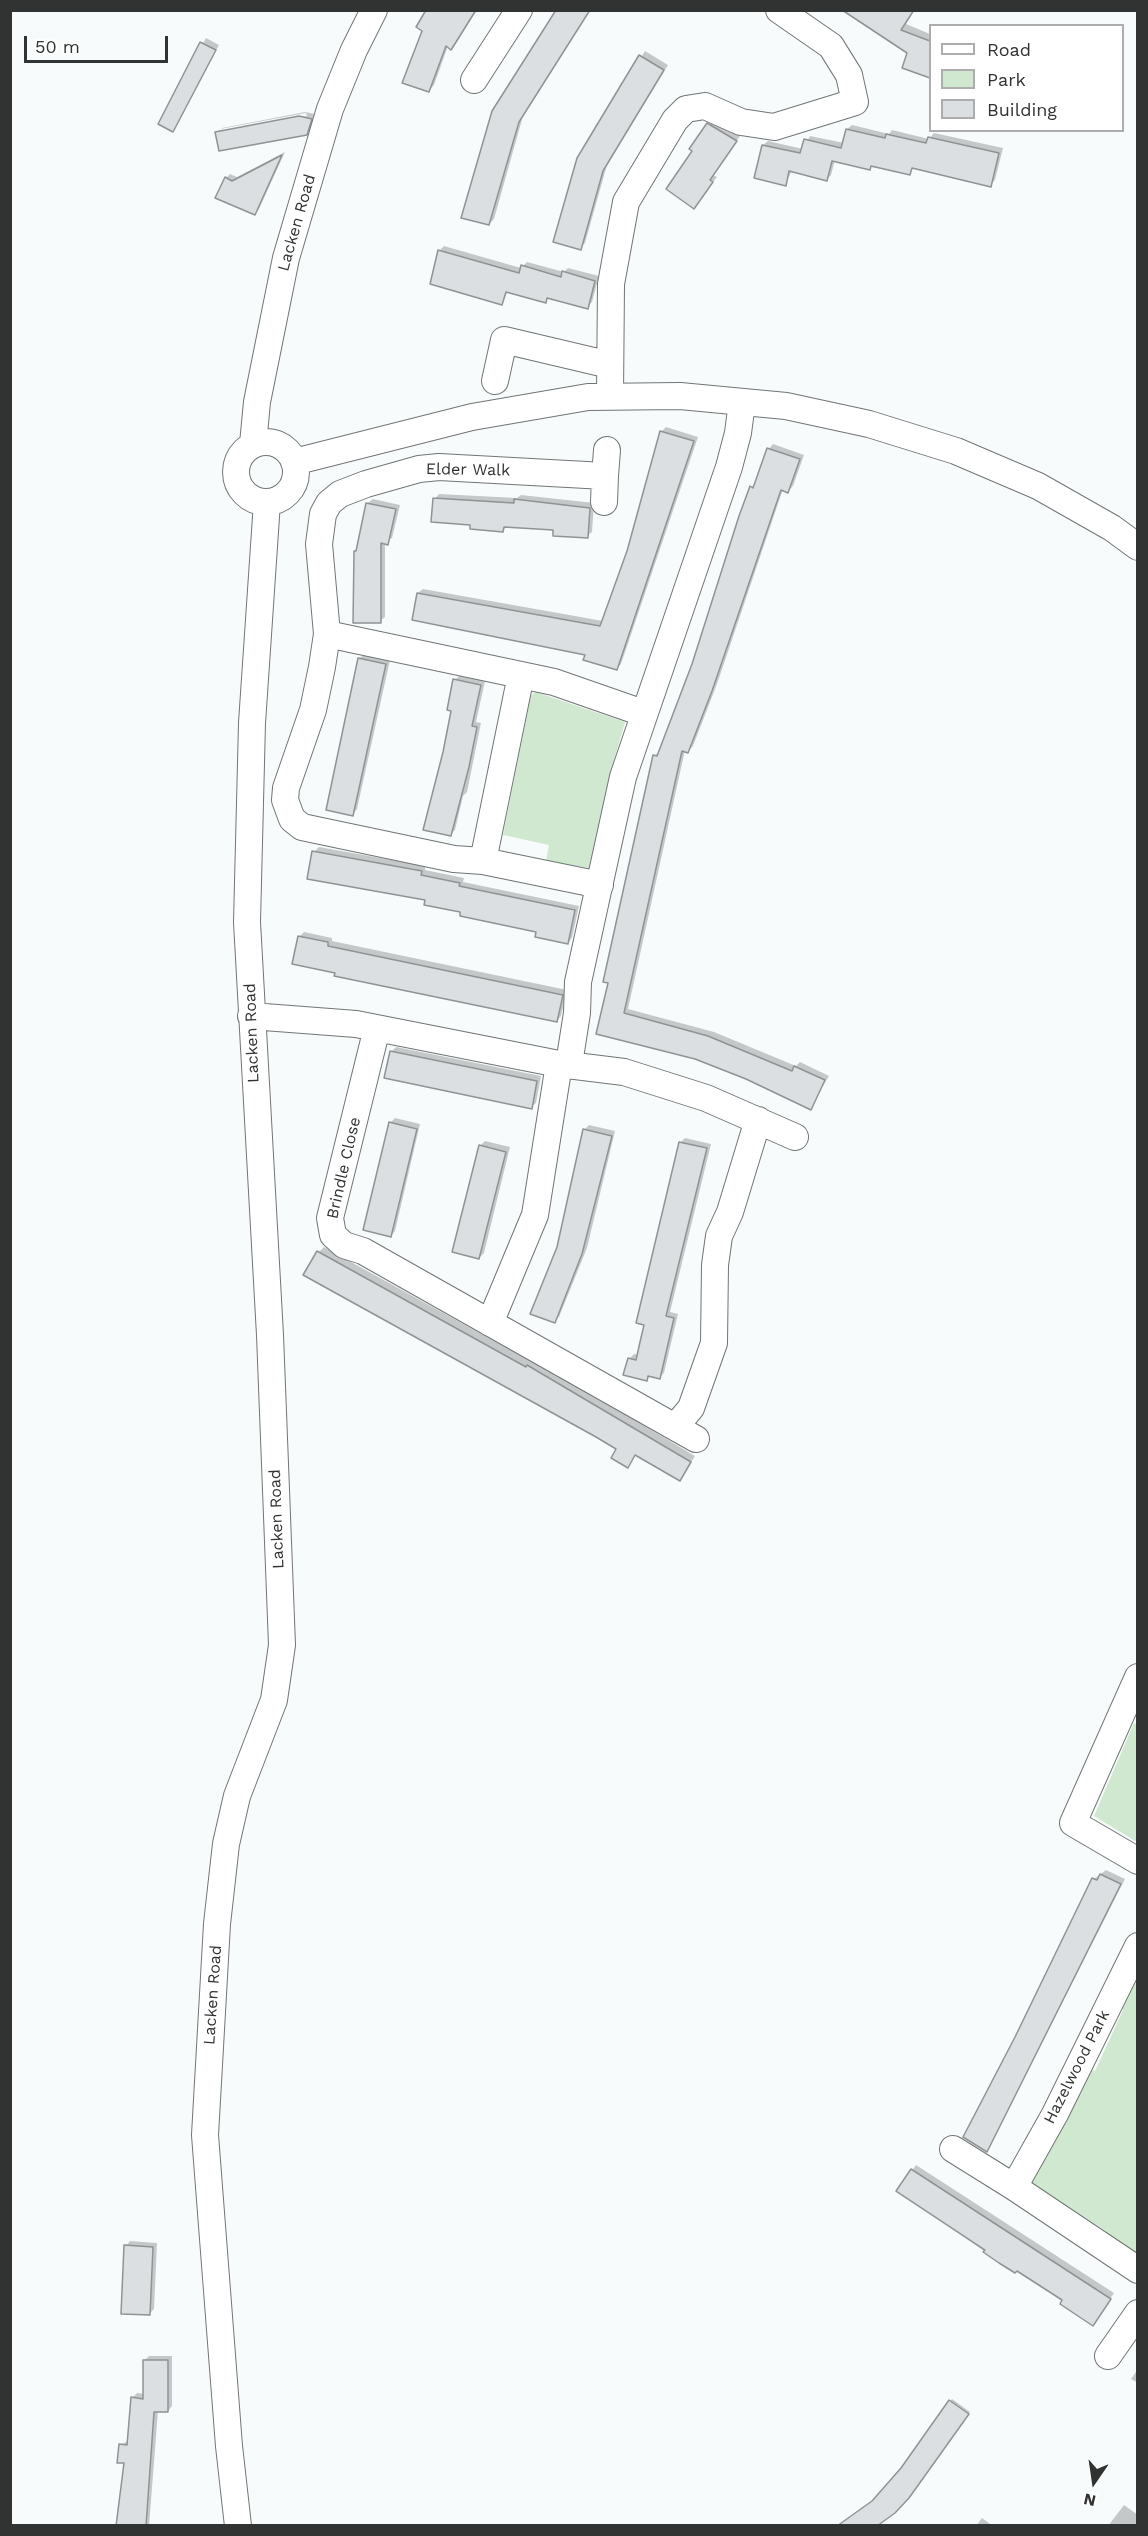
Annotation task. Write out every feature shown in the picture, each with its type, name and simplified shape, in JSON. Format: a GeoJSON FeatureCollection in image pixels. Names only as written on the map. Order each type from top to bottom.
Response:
{"type":"FeatureCollection","features":[{"type":"Feature","properties":{"kind":"street","name":"Lacken Road"},"geometry":{"type":"LineString","coordinates":[[238,2526],[227,2423],[204,2135],[218,1924],[226,1844],[237,1796],[274,1700],[282,1645],[270,1335],[247,922],[252,723],[267,502],[253,499],[245,494],[236,477],[239,458],[253,444],[257,402],[286,258],[330,109],[354,50],[374,10]]}},
{"type":"Feature","properties":{"kind":"street"},"geometry":{"type":"LineString","coordinates":[[474,80],[519,10]]}},
{"type":"Feature","properties":{"kind":"street"},"geometry":{"type":"LineString","coordinates":[[610,396],[611,284],[626,202],[675,120],[686,109],[705,106],[741,122],[774,127],[855,102],[849,75],[831,46],[780,10]]}},
{"type":"Feature","properties":{"kind":"street"},"geometry":{"type":"LineString","coordinates":[[495,381],[504,340],[610,365]]}},
{"type":"Feature","properties":{"kind":"street"},"geometry":{"type":"LineString","coordinates":[[294,462],[472,417],[588,397],[680,396],[786,406],[869,424],[956,451],[1038,486],[1112,528],[1137,547]]}},
{"type":"Feature","properties":{"kind":"street"},"geometry":{"type":"LineString","coordinates":[[490,1323],[535,1215],[564,1064],[577,1013],[578,982],[623,777],[729,467],[738,433],[742,402]]}},
{"type":"Feature","properties":{"kind":"street"},"geometry":{"type":"LineString","coordinates":[[253,444],[272,442],[282,446],[294,462],[294,482],[289,491],[282,497],[267,502]]}},
{"type":"Feature","properties":{"kind":"street"},"geometry":{"type":"LineString","coordinates":[[604,502],[607,450]]}},
{"type":"Feature","properties":{"kind":"street","name":"Elder Walk"},"geometry":{"type":"LineString","coordinates":[[600,885],[483,861],[454,859],[302,827],[292,819],[285,800],[286,788],[313,710],[327,634],[319,544],[320,524],[329,503],[340,494],[419,469],[439,467],[605,476]]}},
{"type":"Feature","properties":{"kind":"street"},"geometry":{"type":"LineString","coordinates":[[327,634],[554,682],[643,713]]}},
{"type":"Feature","properties":{"kind":"street"},"geometry":{"type":"LineString","coordinates":[[483,861],[520,675]]}},
{"type":"Feature","properties":{"kind":"street"},"geometry":{"type":"LineString","coordinates":[[251,1016],[356,1024],[564,1064],[624,1072],[706,1098],[795,1137]]}},
{"type":"Feature","properties":{"kind":"street","name":"Brindle Close"},"geometry":{"type":"LineString","coordinates":[[377,1029],[330,1218],[333,1235],[344,1245],[363,1251],[685,1433],[691,1408],[714,1343],[715,1265],[719,1236],[730,1212],[758,1120]]}},
{"type":"Feature","properties":{"kind":"street"},"geometry":{"type":"LineString","coordinates":[[1137,1677],[1130,1711],[1073,1822],[1137,1861]]}},
{"type":"Feature","properties":{"kind":"street","name":"Hazelwood Park"},"geometry":{"type":"LineString","coordinates":[[1014,2187],[1055,2114],[1137,1946]]}},
{"type":"Feature","properties":{"kind":"street"},"geometry":{"type":"LineString","coordinates":[[953,2149],[1137,2270]]}},
{"type":"Feature","properties":{"kind":"street"},"geometry":{"type":"LineString","coordinates":[[1108,2356],[1137,2313]]}},
{"type":"Feature","properties":{"kind":"green space"},"geometry":{"type":"Polygon","coordinates":[[[536,692],[625,722],[610,774],[589,868],[546,861],[549,845],[503,835],[531,695],[536,692]]]}},
{"type":"Feature","properties":{"kind":"green space"},"geometry":{"type":"Polygon","coordinates":[[[1134,1723],[1138,1725],[1137,1842],[1094,1816],[1134,1723]]]}},
{"type":"Feature","properties":{"kind":"green space"},"geometry":{"type":"Polygon","coordinates":[[[1137,1965],[1137,2261],[1103,2237],[1106,2231],[1048,2193],[1045,2198],[1029,2183],[1088,2068],[1095,2071],[1123,2010],[1117,2006],[1137,1965]]]}},
{"type":"Feature","properties":{"kind":"building"},"geometry":{"type":"Polygon","coordinates":[[[426,10],[476,10],[451,50],[446,46],[429,92],[402,83],[422,31],[416,27],[426,10]]]}},
{"type":"Feature","properties":{"kind":"building"},"geometry":{"type":"Polygon","coordinates":[[[556,10],[590,10],[519,122],[489,225],[461,218],[492,111],[556,10]]]}},
{"type":"Feature","properties":{"kind":"building"},"geometry":{"type":"Polygon","coordinates":[[[842,10],[914,10],[901,30],[929,41],[929,78],[902,68],[907,53],[842,10]]]}},
{"type":"Feature","properties":{"kind":"building"},"geometry":{"type":"Polygon","coordinates":[[[200,42],[216,50],[173,132],[158,124],[200,42]]]}},
{"type":"Feature","properties":{"kind":"building"},"geometry":{"type":"Polygon","coordinates":[[[639,55],[664,70],[603,171],[581,250],[553,242],[577,158],[639,55]]]}},
{"type":"Feature","properties":{"kind":"building"},"geometry":{"type":"Polygon","coordinates":[[[299,116],[312,119],[307,135],[219,151],[215,132],[299,116]]]}},
{"type":"Feature","properties":{"kind":"building"},"geometry":{"type":"Polygon","coordinates":[[[707,123],[737,141],[710,180],[713,182],[694,209],[666,189],[692,151],[689,149],[707,123]]]}},
{"type":"Feature","properties":{"kind":"building"},"geometry":{"type":"Polygon","coordinates":[[[846,129],[885,138],[886,134],[926,143],[928,137],[999,153],[991,187],[912,168],[910,175],[871,166],[870,170],[832,161],[827,181],[789,171],[786,186],[754,178],[762,145],[800,153],[804,139],[841,148],[846,129]]]}},
{"type":"Feature","properties":{"kind":"building"},"geometry":{"type":"Polygon","coordinates":[[[282,155],[255,215],[215,198],[225,177],[232,181],[282,155]]]}},
{"type":"Feature","properties":{"kind":"building"},"geometry":{"type":"Polygon","coordinates":[[[438,250],[519,273],[521,265],[561,277],[562,271],[595,281],[588,309],[547,298],[546,303],[506,292],[502,305],[430,284],[438,250]]]}},
{"type":"Feature","properties":{"kind":"building"},"geometry":{"type":"Polygon","coordinates":[[[660,431],[694,441],[617,670],[583,660],[585,655],[412,620],[417,593],[600,626],[627,551],[660,431]]]}},
{"type":"Feature","properties":{"kind":"building"},"geometry":{"type":"Polygon","coordinates":[[[767,448],[800,459],[788,493],[781,490],[712,691],[688,753],[682,751],[624,1013],[708,1036],[792,1071],[794,1066],[825,1080],[811,1110],[746,1079],[695,1059],[596,1034],[608,983],[603,982],[653,755],[657,756],[692,664],[739,516],[750,486],[753,488],[767,448]]]}},
{"type":"Feature","properties":{"kind":"building"},"geometry":{"type":"Polygon","coordinates":[[[433,498],[514,503],[514,499],[590,508],[588,538],[553,536],[553,530],[504,527],[503,532],[470,529],[470,525],[431,522],[433,498]]]}},
{"type":"Feature","properties":{"kind":"building"},"geometry":{"type":"Polygon","coordinates":[[[366,503],[396,509],[388,545],[381,543],[381,623],[353,623],[354,551],[356,551],[366,503]]]}},
{"type":"Feature","properties":{"kind":"building"},"geometry":{"type":"Polygon","coordinates":[[[358,658],[386,664],[353,816],[326,810],[358,658]]]}},
{"type":"Feature","properties":{"kind":"building"},"geometry":{"type":"Polygon","coordinates":[[[453,679],[481,685],[472,726],[477,727],[451,836],[423,830],[443,752],[451,711],[447,710],[453,679]]]}},
{"type":"Feature","properties":{"kind":"building"},"geometry":{"type":"Polygon","coordinates":[[[312,851],[422,871],[421,875],[460,883],[459,886],[575,910],[568,944],[535,937],[536,932],[460,916],[460,912],[424,905],[425,900],[307,879],[312,851]]]}},
{"type":"Feature","properties":{"kind":"building"},"geometry":{"type":"Polygon","coordinates":[[[298,936],[328,942],[328,946],[563,995],[557,1022],[334,976],[335,973],[292,964],[298,936]]]}},
{"type":"Feature","properties":{"kind":"building"},"geometry":{"type":"Polygon","coordinates":[[[390,1051],[537,1081],[532,1109],[384,1078],[390,1051]]]}},
{"type":"Feature","properties":{"kind":"building"},"geometry":{"type":"Polygon","coordinates":[[[389,1122],[417,1129],[391,1237],[363,1230],[389,1122]]]}},
{"type":"Feature","properties":{"kind":"building"},"geometry":{"type":"Polygon","coordinates":[[[583,1129],[612,1136],[582,1254],[555,1323],[530,1314],[557,1247],[583,1129]]]}},
{"type":"Feature","properties":{"kind":"building"},"geometry":{"type":"Polygon","coordinates":[[[679,1142],[707,1148],[666,1316],[674,1318],[660,1379],[648,1376],[647,1381],[623,1375],[628,1358],[636,1360],[644,1325],[636,1323],[679,1142]]]}},
{"type":"Feature","properties":{"kind":"building"},"geometry":{"type":"Polygon","coordinates":[[[479,1145],[506,1152],[479,1259],[452,1252],[479,1145]]]}},
{"type":"Feature","properties":{"kind":"building"},"geometry":{"type":"Polygon","coordinates":[[[317,1251],[526,1367],[527,1365],[691,1462],[680,1481],[635,1455],[628,1468],[611,1458],[616,1449],[596,1437],[303,1275],[317,1251]]]}},
{"type":"Feature","properties":{"kind":"building"},"geometry":{"type":"Polygon","coordinates":[[[1100,1874],[1121,1884],[987,2152],[963,2137],[1015,2037],[1092,1878],[1097,1880],[1100,1874]]]}},
{"type":"Feature","properties":{"kind":"building"},"geometry":{"type":"Polygon","coordinates":[[[911,2169],[1111,2299],[1093,2326],[1060,2304],[1062,2300],[1017,2271],[1015,2273],[999,2263],[983,2252],[985,2250],[896,2191],[911,2169]]]}},
{"type":"Feature","properties":{"kind":"building"},"geometry":{"type":"Polygon","coordinates":[[[124,2245],[153,2247],[150,2315],[121,2314],[124,2245]]]}},
{"type":"Feature","properties":{"kind":"building"},"geometry":{"type":"Polygon","coordinates":[[[143,2360],[168,2360],[168,2412],[154,2412],[146,2526],[116,2526],[124,2463],[117,2463],[119,2444],[127,2445],[131,2397],[143,2399],[143,2360]]]}},
{"type":"Feature","properties":{"kind":"building"},"geometry":{"type":"Polygon","coordinates":[[[949,2400],[969,2414],[909,2498],[895,2513],[877,2526],[837,2526],[872,2501],[901,2468],[949,2400]]]}}]}
